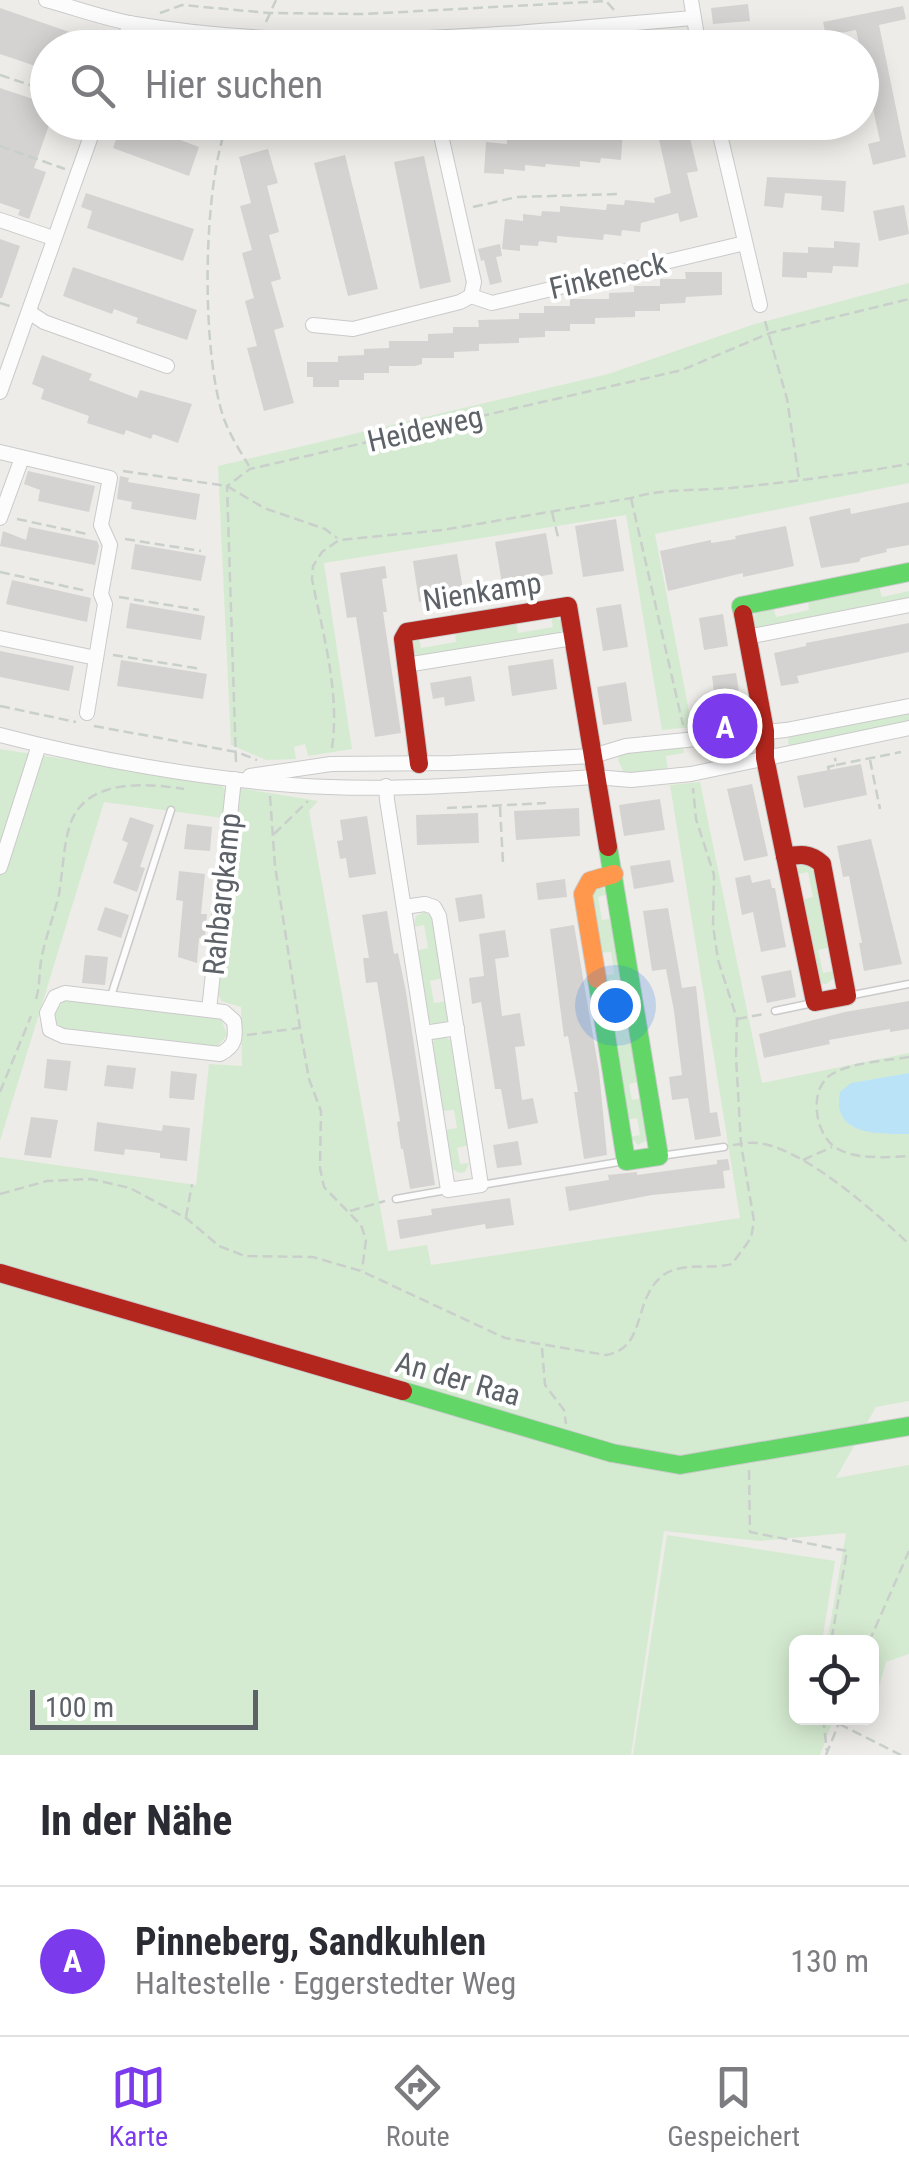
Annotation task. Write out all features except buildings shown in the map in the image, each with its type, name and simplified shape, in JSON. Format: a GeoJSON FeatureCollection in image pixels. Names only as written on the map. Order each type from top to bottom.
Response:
{"type":"FeatureCollection","features":[{"type":"Feature","properties":{"kind":"street"},"geometry":{"type":"LineString","coordinates":[[46,0],[98,7],[130,24],[183,30]]}},
{"type":"Feature","properties":{"kind":"street"},"geometry":{"type":"LineString","coordinates":[[691,0],[695,30]]}},
{"type":"Feature","properties":{"kind":"street"},"geometry":{"type":"LineString","coordinates":[[560,30],[692,18]]}},
{"type":"Feature","properties":{"kind":"street"},"geometry":{"type":"LineString","coordinates":[[128,30],[130,24]]}},
{"type":"Feature","properties":{"kind":"street"},"geometry":{"type":"LineString","coordinates":[[0,392],[3,371],[90,140]]}},
{"type":"Feature","properties":{"kind":"street"},"geometry":{"type":"LineString","coordinates":[[442,140],[474,282],[471,296]]}},
{"type":"Feature","properties":{"kind":"street"},"geometry":{"type":"LineString","coordinates":[[721,140],[760,305]]}},
{"type":"Feature","properties":{"kind":"street"},"geometry":{"type":"LineString","coordinates":[[0,220],[54,238]]}},
{"type":"Feature","properties":{"kind":"street","name":"Finkeneck"},"geometry":{"type":"LineString","coordinates":[[313,325],[353,329],[471,296],[492,303],[746,243]]}},
{"type":"Feature","properties":{"kind":"street"},"geometry":{"type":"LineString","coordinates":[[28,312],[44,322],[167,366]]}},
{"type":"Feature","properties":{"kind":"street"},"geometry":{"type":"LineString","coordinates":[[0,452],[110,478],[101,525],[110,544],[101,594],[105,604],[87,713]]}},
{"type":"Feature","properties":{"kind":"street"},"geometry":{"type":"LineString","coordinates":[[0,517],[22,458]]}},
{"type":"Feature","properties":{"kind":"street"},"geometry":{"type":"LineString","coordinates":[[785,856],[803,853],[822,864],[847,996],[815,1002],[785,856],[765,758],[765,732],[742,606],[909,572]]}},
{"type":"Feature","properties":{"kind":"street","name":"Nienkamp"},"geometry":{"type":"LineString","coordinates":[[574,638],[406,665],[402,639],[407,632],[568,606],[574,638],[596,777],[614,874],[659,1156]]}},
{"type":"Feature","properties":{"kind":"street"},"geometry":{"type":"LineString","coordinates":[[747,638],[909,606]]}},
{"type":"Feature","properties":{"kind":"street"},"geometry":{"type":"LineString","coordinates":[[0,638],[96,655]]}},
{"type":"Feature","properties":{"kind":"street"},"geometry":{"type":"LineString","coordinates":[[406,665],[419,764]]}},
{"type":"Feature","properties":{"kind":"street"},"geometry":{"type":"LineString","coordinates":[[234,779],[331,764],[397,765],[593,756],[626,746],[765,732],[909,706]]}},
{"type":"Feature","properties":{"kind":"street"},"geometry":{"type":"LineString","coordinates":[[0,735],[234,779],[296,786],[392,786],[596,777],[631,780],[691,774],[909,728]]}},
{"type":"Feature","properties":{"kind":"street"},"geometry":{"type":"LineString","coordinates":[[0,867],[39,745]]}},
{"type":"Feature","properties":{"kind":"street"},"geometry":{"type":"LineString","coordinates":[[397,765],[392,786],[404,907],[448,1190],[481,1185],[439,916],[434,906],[404,907]]}},
{"type":"Feature","properties":{"kind":"street","name":"Rahbargkamp"},"geometry":{"type":"LineString","coordinates":[[209,1010],[234,779]]}},
{"type":"Feature","properties":{"kind":"street"},"geometry":{"type":"LineString","coordinates":[[614,874],[592,878],[585,884],[583,894],[626,1161],[659,1156]]}},
{"type":"Feature","properties":{"kind":"street","name":"Rahbargkamp"},"geometry":{"type":"LineString","coordinates":[[65,993],[209,1010],[224,1012],[234,1021],[236,1037],[231,1048],[220,1054],[63,1036],[50,1030],[47,1013],[55,997],[65,993]]}},
{"type":"Feature","properties":{"kind":"street"},"geometry":{"type":"LineString","coordinates":[[601,1005],[634,999]]}},
{"type":"Feature","properties":{"kind":"street"},"geometry":{"type":"LineString","coordinates":[[424,1033],[456,1028]]}},
{"type":"Feature","properties":{"kind":"street","name":"An der Raa"},"geometry":{"type":"LineString","coordinates":[[0,1272],[612,1453],[680,1465],[909,1426]]}},
{"type":"Feature","properties":{"kind":"lane"},"geometry":{"type":"LineString","coordinates":[[110,998],[171,810]]}},
{"type":"Feature","properties":{"kind":"lane"},"geometry":{"type":"LineString","coordinates":[[847,996],[909,984]]}},
{"type":"Feature","properties":{"kind":"lane"},"geometry":{"type":"LineString","coordinates":[[775,1012],[815,1002]]}},
{"type":"Feature","properties":{"kind":"lane"},"geometry":{"type":"LineString","coordinates":[[659,1156],[724,1147]]}},
{"type":"Feature","properties":{"kind":"lane"},"geometry":{"type":"LineString","coordinates":[[481,1185],[626,1161]]}},
{"type":"Feature","properties":{"kind":"lane"},"geometry":{"type":"LineString","coordinates":[[396,1199],[448,1190]]}},
{"type":"Feature","properties":{"kind":"path"},"geometry":{"type":"LineString","coordinates":[[264,30],[276,0]]}},
{"type":"Feature","properties":{"kind":"path"},"geometry":{"type":"LineString","coordinates":[[130,24],[182,5],[269,13],[425,12],[606,1],[626,24]]}},
{"type":"Feature","properties":{"kind":"path"},"geometry":{"type":"LineString","coordinates":[[0,75],[30,85]]}},
{"type":"Feature","properties":{"kind":"path"},"geometry":{"type":"LineString","coordinates":[[224,140],[212,186],[209,240],[212,364],[224,419],[250,469]]}},
{"type":"Feature","properties":{"kind":"path"},"geometry":{"type":"LineString","coordinates":[[0,146],[78,174]]}},
{"type":"Feature","properties":{"kind":"path"},"geometry":{"type":"LineString","coordinates":[[458,210],[516,197],[621,194]]}},
{"type":"Feature","properties":{"kind":"path","name":"Heideweg"},"geometry":{"type":"LineString","coordinates":[[226,486],[250,469],[682,370],[770,333],[909,299]]}},
{"type":"Feature","properties":{"kind":"path"},"geometry":{"type":"LineString","coordinates":[[770,333],[787,400],[799,481]]}},
{"type":"Feature","properties":{"kind":"path"},"geometry":{"type":"LineString","coordinates":[[331,756],[337,715],[312,579],[313,566],[322,552],[339,540],[442,530],[658,490],[799,481],[909,464]]}},
{"type":"Feature","properties":{"kind":"path"},"geometry":{"type":"LineString","coordinates":[[110,478],[117,470],[226,486],[264,508],[325,529],[339,540]]}},
{"type":"Feature","properties":{"kind":"path"},"geometry":{"type":"LineString","coordinates":[[226,486],[237,752],[234,779]]}},
{"type":"Feature","properties":{"kind":"path"},"geometry":{"type":"LineString","coordinates":[[631,498],[686,739]]}},
{"type":"Feature","properties":{"kind":"path"},"geometry":{"type":"LineString","coordinates":[[551,510],[558,537]]}},
{"type":"Feature","properties":{"kind":"path"},"geometry":{"type":"LineString","coordinates":[[0,517],[201,551]]}},
{"type":"Feature","properties":{"kind":"path"},"geometry":{"type":"LineString","coordinates":[[0,572],[199,610]]}},
{"type":"Feature","properties":{"kind":"path"},"geometry":{"type":"LineString","coordinates":[[96,655],[202,669]]}},
{"type":"Feature","properties":{"kind":"path"},"geometry":{"type":"LineString","coordinates":[[0,706],[237,752],[270,765]]}},
{"type":"Feature","properties":{"kind":"path"},"geometry":{"type":"LineString","coordinates":[[899,743],[901,752]]}},
{"type":"Feature","properties":{"kind":"path"},"geometry":{"type":"LineString","coordinates":[[829,770],[828,767],[909,750]]}},
{"type":"Feature","properties":{"kind":"path"},"geometry":{"type":"LineString","coordinates":[[834,756],[836,766]]}},
{"type":"Feature","properties":{"kind":"path"},"geometry":{"type":"LineString","coordinates":[[870,758],[880,810]]}},
{"type":"Feature","properties":{"kind":"path"},"geometry":{"type":"LineString","coordinates":[[0,1194],[47,1181],[91,1179],[130,1188],[186,1218],[219,1246],[245,1256],[313,1258],[361,1271],[505,1338],[606,1355],[621,1352],[630,1344],[650,1289],[662,1276],[675,1269],[732,1264],[751,1238],[754,1221],[741,1144],[738,1019],[718,960],[712,926],[714,875],[696,820],[691,774]]}},
{"type":"Feature","properties":{"kind":"path"},"geometry":{"type":"LineString","coordinates":[[36,998],[74,814],[94,798],[124,785],[142,782],[184,789]]}},
{"type":"Feature","properties":{"kind":"path"},"geometry":{"type":"LineString","coordinates":[[270,790],[272,835],[300,1028],[309,1078],[321,1111],[320,1168],[324,1187],[361,1225],[366,1240],[361,1271]]}},
{"type":"Feature","properties":{"kind":"path"},"geometry":{"type":"LineString","coordinates":[[545,793],[547,810]]}},
{"type":"Feature","properties":{"kind":"path"},"geometry":{"type":"LineString","coordinates":[[272,835],[313,797]]}},
{"type":"Feature","properties":{"kind":"path"},"geometry":{"type":"LineString","coordinates":[[447,798],[448,814]]}},
{"type":"Feature","properties":{"kind":"path"},"geometry":{"type":"LineString","coordinates":[[447,808],[546,803]]}},
{"type":"Feature","properties":{"kind":"path"},"geometry":{"type":"LineString","coordinates":[[500,805],[503,863]]}},
{"type":"Feature","properties":{"kind":"path"},"geometry":{"type":"LineString","coordinates":[[738,1019],[775,1012]]}},
{"type":"Feature","properties":{"kind":"path"},"geometry":{"type":"LineString","coordinates":[[0,1092],[32,1013]]}},
{"type":"Feature","properties":{"kind":"path"},"geometry":{"type":"LineString","coordinates":[[236,1037],[300,1028]]}},
{"type":"Feature","properties":{"kind":"path"},"geometry":{"type":"LineString","coordinates":[[909,1057],[843,1069],[828,1076],[818,1089],[816,1107],[822,1131],[833,1147],[848,1153],[909,1156]]}},
{"type":"Feature","properties":{"kind":"path"},"geometry":{"type":"LineString","coordinates":[[724,1147],[758,1143],[801,1161],[851,1192],[909,1244]]}},
{"type":"Feature","properties":{"kind":"path"},"geometry":{"type":"LineString","coordinates":[[801,1161],[833,1147]]}},
{"type":"Feature","properties":{"kind":"path"},"geometry":{"type":"LineString","coordinates":[[186,1218],[192,1184]]}},
{"type":"Feature","properties":{"kind":"path"},"geometry":{"type":"LineString","coordinates":[[349,1211],[396,1199]]}},
{"type":"Feature","properties":{"kind":"path"},"geometry":{"type":"LineString","coordinates":[[542,1347],[545,1385],[564,1410],[569,1440]]}},
{"type":"Feature","properties":{"kind":"path"},"geometry":{"type":"LineString","coordinates":[[749,1454],[750,1532],[847,1551],[832,1635]]}},
{"type":"Feature","properties":{"kind":"path"},"geometry":{"type":"LineString","coordinates":[[873,1635],[909,1551]]}},
{"type":"Feature","properties":{"kind":"path"},"geometry":{"type":"LineString","coordinates":[[824,1725],[826,1753]]}},
{"type":"Feature","properties":{"kind":"path"},"geometry":{"type":"LineString","coordinates":[[826,1753],[839,1725]]}},
{"type":"Feature","properties":{"kind":"path"},"geometry":{"type":"LineString","coordinates":[[841,1725],[901,1755]]}},
{"type":"Feature","properties":{"kind":"green space"},"geometry":{"type":"Polygon","coordinates":[[[909,283],[909,483],[655,534],[692,727],[662,730],[626,515],[324,563],[352,749],[308,756],[305,744],[294,747],[296,759],[266,760],[231,745],[218,466],[608,374],[755,324],[909,283]]]}},
{"type":"Feature","properties":{"kind":"green space"},"geometry":{"type":"Polygon","coordinates":[[[879,587],[882,597],[909,591],[909,600],[760,629],[752,624],[756,611],[773,607],[776,617],[809,610],[808,600],[879,587]]]}},
{"type":"Feature","properties":{"kind":"green space"},"geometry":{"type":"Polygon","coordinates":[[[551,616],[562,620],[563,628],[556,636],[420,657],[412,652],[413,640],[419,638],[421,648],[456,642],[455,632],[516,622],[518,633],[553,627],[551,616]]]}},
{"type":"Feature","properties":{"kind":"green space"},"geometry":{"type":"Polygon","coordinates":[[[909,710],[909,724],[790,746],[788,743],[789,735],[909,710]]]}},
{"type":"Feature","properties":{"kind":"green space"},"geometry":{"type":"Polygon","coordinates":[[[683,743],[684,753],[666,756],[668,771],[624,773],[618,760],[620,754],[683,743]]]}},
{"type":"Feature","properties":{"kind":"green space"},"geometry":{"type":"Polygon","coordinates":[[[0,749],[219,783],[226,790],[222,818],[104,802],[0,1141],[0,749]]]}},
{"type":"Feature","properties":{"kind":"green space"},"geometry":{"type":"Polygon","coordinates":[[[700,782],[762,1083],[909,1053],[909,1401],[876,1407],[836,1478],[909,1465],[909,1654],[886,1662],[879,1686],[879,1635],[828,1635],[846,1533],[760,1541],[664,1531],[631,1755],[0,1755],[0,1157],[196,1185],[209,1064],[242,1066],[241,1007],[221,1001],[218,993],[239,788],[318,801],[309,811],[388,1251],[427,1245],[431,1265],[740,1218],[670,785],[700,782]]]}},
{"type":"Feature","properties":{"kind":"green space"},"geometry":{"type":"Polygon","coordinates":[[[799,864],[814,864],[831,947],[818,950],[823,973],[833,971],[833,979],[826,984],[817,982],[800,900],[813,897],[808,872],[797,874],[799,864]]]}},
{"type":"Feature","properties":{"kind":"green space"},"geometry":{"type":"Polygon","coordinates":[[[600,885],[608,894],[598,897],[602,920],[615,918],[624,993],[613,998],[607,995],[601,976],[614,974],[611,952],[598,953],[590,890],[600,885]]]}},
{"type":"Feature","properties":{"kind":"green space"},"geometry":{"type":"Polygon","coordinates":[[[425,912],[434,919],[443,978],[430,981],[434,1003],[447,1001],[447,1021],[435,1026],[425,1019],[415,951],[428,948],[424,925],[414,927],[416,916],[425,912]]]}},
{"type":"Feature","properties":{"kind":"green space"},"geometry":{"type":"Polygon","coordinates":[[[63,1001],[215,1017],[222,1021],[227,1035],[218,1046],[210,1047],[66,1031],[54,1021],[55,1012],[63,1001]]]}},
{"type":"Feature","properties":{"kind":"green space"},"geometry":{"type":"Polygon","coordinates":[[[628,1009],[641,1081],[629,1084],[632,1100],[644,1098],[649,1139],[638,1145],[630,1137],[640,1135],[637,1118],[625,1120],[610,1011],[628,1009]]]}},
{"type":"Feature","properties":{"kind":"green space"},"geometry":{"type":"Polygon","coordinates":[[[444,1036],[453,1042],[469,1145],[457,1148],[460,1164],[469,1163],[465,1172],[459,1173],[450,1167],[444,1130],[457,1128],[454,1110],[441,1111],[431,1044],[444,1036]]]}},
{"type":"Feature","properties":{"kind":"green space"},"geometry":{"type":"Polygon","coordinates":[[[667,1535],[835,1561],[823,1635],[789,1635],[789,1725],[831,1725],[820,1755],[633,1755],[667,1535]]]}},
{"type":"Feature","properties":{"kind":"water"},"geometry":{"type":"Polygon","coordinates":[[[909,1073],[909,1134],[860,1130],[843,1117],[840,1092],[851,1083],[909,1073]]]}},
{"type":"Feature","properties":{"kind":"traffic: fast"},"geometry":{"type":"LineString","coordinates":[[743,614],[741,606],[909,572]]}},
{"type":"Feature","properties":{"kind":"traffic: fast"},"geometry":{"type":"LineString","coordinates":[[597,979],[626,1161],[659,1156],[608,847]]}},
{"type":"Feature","properties":{"kind":"traffic: fast"},"geometry":{"type":"LineString","coordinates":[[403,1391],[612,1453],[680,1465],[909,1426]]}},
{"type":"Feature","properties":{"kind":"traffic: slow"},"geometry":{"type":"LineString","coordinates":[[597,979],[583,894],[590,881],[614,874]]}},
{"type":"Feature","properties":{"kind":"traffic: jam"},"geometry":{"type":"LineString","coordinates":[[419,764],[403,639],[407,632],[568,606],[608,847]]}},
{"type":"Feature","properties":{"kind":"traffic: jam"},"geometry":{"type":"LineString","coordinates":[[743,614],[765,731],[765,758],[815,1002],[847,996],[822,864],[805,855],[795,855],[790,856],[785,857]]}},
{"type":"Feature","properties":{"kind":"traffic: jam"},"geometry":{"type":"LineString","coordinates":[[0,1273],[403,1391]]}},
{"type":"Feature","properties":{"kind":"place","name":"Pinneberg, Sandkuhlen"},"geometry":{"type":"Point","coordinates":[725,726]}}]}
